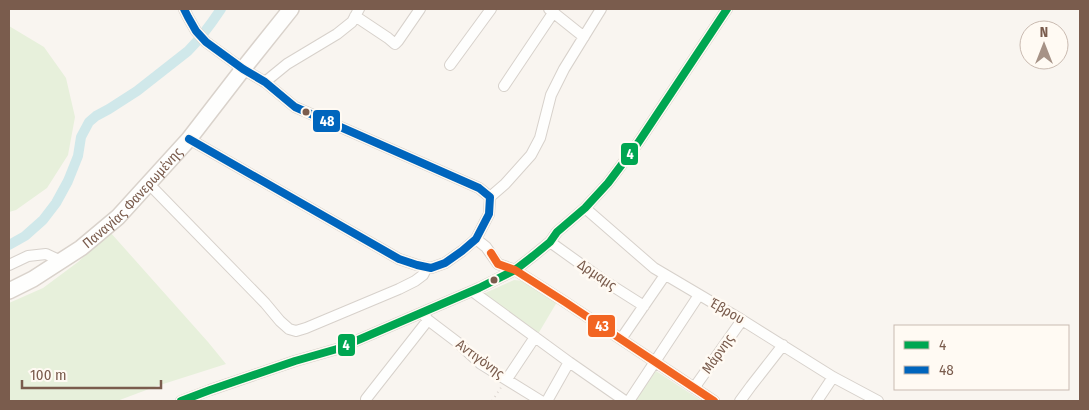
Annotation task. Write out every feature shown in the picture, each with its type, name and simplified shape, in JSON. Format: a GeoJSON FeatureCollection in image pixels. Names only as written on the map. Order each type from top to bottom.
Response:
{"type":"FeatureCollection","features":[{"type":"Feature","properties":{"kind":"main road","name":"Παναγίας Φανερωμένης"},"geometry":{"type":"LineString","coordinates":[[9,290],[33,280],[80,248],[118,217],[189,139],[242,69],[291,9]]}},
{"type":"Feature","properties":{"kind":"street"},"geometry":{"type":"LineString","coordinates":[[184,9],[196,31],[206,42],[242,69],[265,82],[295,107],[479,188],[490,197]]}},
{"type":"Feature","properties":{"kind":"street"},"geometry":{"type":"LineString","coordinates":[[265,82],[287,64],[337,34],[352,22],[357,12],[395,44],[420,9]]}},
{"type":"Feature","properties":{"kind":"street"},"geometry":{"type":"LineString","coordinates":[[450,65],[491,9]]}},
{"type":"Feature","properties":{"kind":"street"},"geometry":{"type":"LineString","coordinates":[[189,139],[399,258],[416,265],[431,268],[445,263],[462,252],[476,239],[489,214],[490,197],[505,184],[531,155],[540,138],[551,95],[564,69],[601,9]]}},
{"type":"Feature","properties":{"kind":"street"},"geometry":{"type":"LineString","coordinates":[[181,401],[295,361],[337,349],[425,316],[515,270],[550,242],[557,232],[585,208],[608,183],[638,142],[727,9]]}},
{"type":"Feature","properties":{"kind":"street"},"geometry":{"type":"LineString","coordinates":[[504,86],[551,11],[584,36]]}},
{"type":"Feature","properties":{"kind":"street"},"geometry":{"type":"LineString","coordinates":[[148,183],[289,329],[296,331],[306,328],[399,289],[423,275],[428,267]]}},
{"type":"Feature","properties":{"kind":"street","name":"Έβρου"},"geometry":{"type":"LineString","coordinates":[[585,208],[639,256],[665,275],[876,401]]}},
{"type":"Feature","properties":{"kind":"street"},"geometry":{"type":"LineString","coordinates":[[476,239],[486,247],[498,264],[515,270],[714,401]]}},
{"type":"Feature","properties":{"kind":"street","name":"Δρμαμς"},"geometry":{"type":"LineString","coordinates":[[550,242],[603,280],[644,306]]}},
{"type":"Feature","properties":{"kind":"street"},"geometry":{"type":"LineString","coordinates":[[9,264],[28,256],[46,254],[61,260]]}},
{"type":"Feature","properties":{"kind":"street"},"geometry":{"type":"LineString","coordinates":[[621,339],[665,275]]}},
{"type":"Feature","properties":{"kind":"street"},"geometry":{"type":"LineString","coordinates":[[472,291],[569,362],[627,401],[655,363],[699,295]]}},
{"type":"Feature","properties":{"kind":"street"},"geometry":{"type":"LineString","coordinates":[[366,398],[425,316]]}},
{"type":"Feature","properties":{"kind":"street","name":"Αντιγόνης"},"geometry":{"type":"LineString","coordinates":[[425,316],[482,364],[541,401]]}},
{"type":"Feature","properties":{"kind":"street","name":"Μάρνης"},"geometry":{"type":"LineString","coordinates":[[694,388],[742,320]]}},
{"type":"Feature","properties":{"kind":"street"},"geometry":{"type":"LineString","coordinates":[[507,379],[535,337]]}},
{"type":"Feature","properties":{"kind":"street"},"geometry":{"type":"LineString","coordinates":[[740,401],[783,345]]}},
{"type":"Feature","properties":{"kind":"street"},"geometry":{"type":"LineString","coordinates":[[547,401],[569,362]]}},
{"type":"Feature","properties":{"kind":"street"},"geometry":{"type":"LineString","coordinates":[[817,401],[833,376]]}},
{"type":"Feature","properties":{"kind":"path"},"geometry":{"type":"LineString","coordinates":[[492,401],[507,379]]}},
{"type":"Feature","properties":{"kind":"green space"},"geometry":{"type":"Polygon","coordinates":[[[9,26],[44,47],[66,78],[75,117],[68,155],[47,188],[16,210],[9,212],[9,26]]]}},
{"type":"Feature","properties":{"kind":"green space"},"geometry":{"type":"Polygon","coordinates":[[[110,232],[226,364],[117,401],[9,401],[9,303],[43,288],[78,262],[110,232]]]}},
{"type":"Feature","properties":{"kind":"green space"},"geometry":{"type":"Polygon","coordinates":[[[514,280],[524,281],[557,302],[538,334],[483,294],[514,280]]]}},
{"type":"Feature","properties":{"kind":"green space"},"geometry":{"type":"Polygon","coordinates":[[[656,371],[702,401],[635,401],[656,371]]]}},
{"type":"Feature","properties":{"kind":"waterway"},"geometry":{"type":"LineString","coordinates":[[9,245],[25,236],[43,220],[56,203],[68,181],[78,156],[81,137],[89,122],[137,91],[188,51],[206,31],[221,9]]}},
{"type":"Feature","properties":{"kind":"transit line","name":"48"},"geometry":{"type":"LineString","coordinates":[[184,9],[196,31],[206,42],[243,69],[265,82],[295,107],[479,188],[490,197],[489,214],[476,239],[462,251],[445,263],[431,268],[417,265],[399,259],[189,139]]}},
{"type":"Feature","properties":{"kind":"transit line","name":"4"},"geometry":{"type":"LineString","coordinates":[[181,401],[295,361],[337,349],[479,288],[515,270],[550,242],[557,232],[585,208],[608,183],[638,143],[727,9]]}},
{"type":"Feature","properties":{"kind":"transit line","name":"43"},"geometry":{"type":"LineString","coordinates":[[491,253],[498,264],[515,270],[714,401]]}}]}
